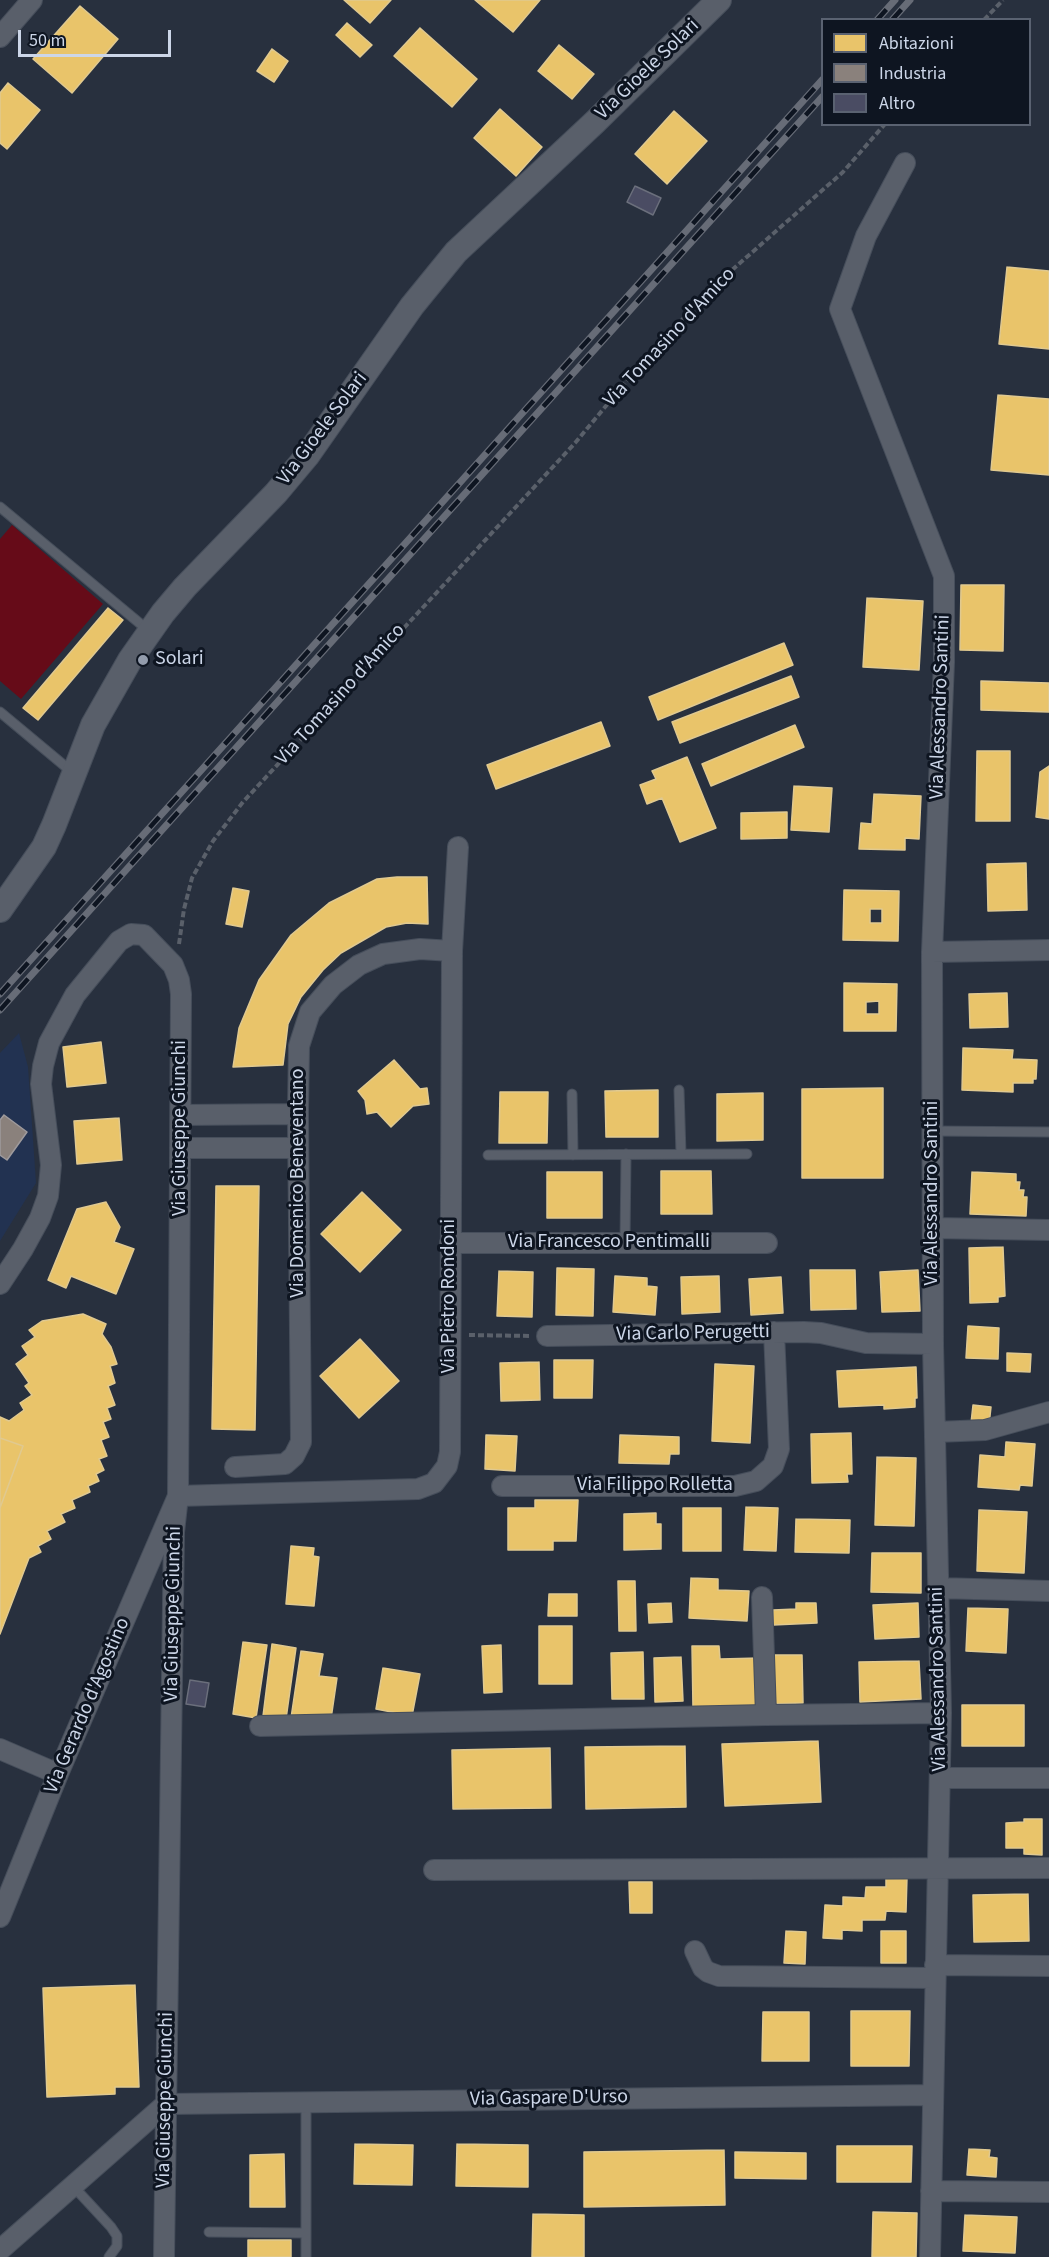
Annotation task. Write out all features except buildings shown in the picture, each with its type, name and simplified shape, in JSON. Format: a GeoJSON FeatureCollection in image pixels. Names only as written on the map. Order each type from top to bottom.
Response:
{"type":"FeatureCollection","features":[{"type":"Feature","properties":{"kind":"street"},"geometry":{"type":"LineString","coordinates":[[0,37],[32,0]]}},
{"type":"Feature","properties":{"kind":"street","name":"Via Gioele Solari"},"geometry":{"type":"LineString","coordinates":[[0,910],[44,847],[98,715],[149,631],[185,587],[263,507],[303,461],[412,306],[456,252],[595,122],[719,0]]}},
{"type":"Feature","properties":{"kind":"street","name":"Via Alessandro Santini"},"geometry":{"type":"LineString","coordinates":[[905,163],[866,236],[840,309],[944,576],[944,662],[932,952],[933,1344],[941,1713],[930,2257]]}},
{"type":"Feature","properties":{"kind":"street","name":"Via Pietro Rondoni"},"geometry":{"type":"LineString","coordinates":[[178,1496],[412,1489],[429,1486],[443,1472],[449,1456],[452,951],[458,847]]}},
{"type":"Feature","properties":{"kind":"street"},"geometry":{"type":"LineString","coordinates":[[0,1284],[40,1218],[48,1196],[51,1165],[42,1075],[49,1043],[68,1005],[119,941],[131,934],[140,934],[147,938],[168,959],[176,972]]}},
{"type":"Feature","properties":{"kind":"street","name":"Via Domenico Beneventano"},"geometry":{"type":"LineString","coordinates":[[235,1467],[285,1464],[300,1446],[299,1046],[310,1012],[333,985],[359,965],[383,954],[420,949],[452,951]]}},
{"type":"Feature","properties":{"kind":"street"},"geometry":{"type":"LineString","coordinates":[[932,952],[1049,950]]}},
{"type":"Feature","properties":{"kind":"street","name":"Via Giuseppe Giunchi"},"geometry":{"type":"LineString","coordinates":[[164,2257],[174,1532],[178,1496],[182,994],[176,972]]}},
{"type":"Feature","properties":{"kind":"street"},"geometry":{"type":"LineString","coordinates":[[181,1115],[298,1114]]}},
{"type":"Feature","properties":{"kind":"street"},"geometry":{"type":"LineString","coordinates":[[180,1148],[298,1148]]}},
{"type":"Feature","properties":{"kind":"street"},"geometry":{"type":"LineString","coordinates":[[933,1228],[1049,1230]]}},
{"type":"Feature","properties":{"kind":"street","name":"Via Francesco Pentimalli"},"geometry":{"type":"LineString","coordinates":[[450,1243],[767,1243]]}},
{"type":"Feature","properties":{"kind":"street","name":"Via Filippo Rolletta"},"geometry":{"type":"LineString","coordinates":[[502,1486],[735,1486],[756,1481],[773,1466],[779,1449],[774,1332]]}},
{"type":"Feature","properties":{"kind":"street","name":"Via Carlo Perugetti"},"geometry":{"type":"LineString","coordinates":[[547,1336],[813,1332],[866,1343],[933,1344]]}},
{"type":"Feature","properties":{"kind":"street"},"geometry":{"type":"LineString","coordinates":[[936,1432],[985,1430],[1049,1412]]}},
{"type":"Feature","properties":{"kind":"street","name":"Via Gerardo d'Agostino"},"geometry":{"type":"LineString","coordinates":[[0,1917],[58,1774],[178,1496]]}},
{"type":"Feature","properties":{"kind":"street"},"geometry":{"type":"LineString","coordinates":[[938,1588],[1049,1591]]}},
{"type":"Feature","properties":{"kind":"street"},"geometry":{"type":"LineString","coordinates":[[762,1598],[766,1715]]}},
{"type":"Feature","properties":{"kind":"street"},"geometry":{"type":"LineString","coordinates":[[260,1726],[941,1713]]}},
{"type":"Feature","properties":{"kind":"street"},"geometry":{"type":"LineString","coordinates":[[0,1749],[58,1774]]}},
{"type":"Feature","properties":{"kind":"street"},"geometry":{"type":"LineString","coordinates":[[940,1778],[1049,1778]]}},
{"type":"Feature","properties":{"kind":"street"},"geometry":{"type":"LineString","coordinates":[[434,1870],[1049,1868]]}},
{"type":"Feature","properties":{"kind":"street"},"geometry":{"type":"LineString","coordinates":[[695,1951],[703,1968],[719,1976],[934,1972],[1049,1966]]}},
{"type":"Feature","properties":{"kind":"street","name":"Via Gaspare D'Urso"},"geometry":{"type":"LineString","coordinates":[[166,2104],[932,2095]]}},
{"type":"Feature","properties":{"kind":"street"},"geometry":{"type":"LineString","coordinates":[[0,2250],[166,2104]]}},
{"type":"Feature","properties":{"kind":"street"},"geometry":{"type":"LineString","coordinates":[[931,2191],[1049,2192]]}},
{"type":"Feature","properties":{"kind":"lane"},"geometry":{"type":"LineString","coordinates":[[2,512],[149,631]]}},
{"type":"Feature","properties":{"kind":"lane"},"geometry":{"type":"LineString","coordinates":[[0,712],[73,773]]}},
{"type":"Feature","properties":{"kind":"lane"},"geometry":{"type":"LineString","coordinates":[[680,1090],[681,1154]]}},
{"type":"Feature","properties":{"kind":"lane"},"geometry":{"type":"LineString","coordinates":[[572,1094],[573,1155]]}},
{"type":"Feature","properties":{"kind":"lane"},"geometry":{"type":"LineString","coordinates":[[933,1131],[1049,1132]]}},
{"type":"Feature","properties":{"kind":"lane"},"geometry":{"type":"LineString","coordinates":[[625,1243],[626,1154]]}},
{"type":"Feature","properties":{"kind":"lane"},"geometry":{"type":"LineString","coordinates":[[488,1155],[747,1154]]}},
{"type":"Feature","properties":{"kind":"lane"},"geometry":{"type":"LineString","coordinates":[[306,2102],[306,2257]]}},
{"type":"Feature","properties":{"kind":"lane"},"geometry":{"type":"LineString","coordinates":[[74,2186],[117,2236],[117,2246],[109,2257]]}},
{"type":"Feature","properties":{"kind":"lane"},"geometry":{"type":"LineString","coordinates":[[209,2232],[306,2233]]}},
{"type":"Feature","properties":{"kind":"path"},"geometry":{"type":"LineString","coordinates":[[986,18],[1003,0]]}},
{"type":"Feature","properties":{"kind":"path","name":"Via Tomasino d'Amico"},"geometry":{"type":"LineString","coordinates":[[176,972],[182,919],[192,878],[213,841],[243,802],[575,443],[646,358],[714,286],[843,172],[883,126]]}},
{"type":"Feature","properties":{"kind":"path"},"geometry":{"type":"LineString","coordinates":[[450,1335],[547,1336]]}},
{"type":"Feature","properties":{"kind":"shaded area"},"geometry":{"type":"Polygon","coordinates":[[[12,525],[103,604],[21,699],[0,681],[0,539],[12,525]]]}},
{"type":"Feature","properties":{"kind":"shaded area"},"geometry":{"type":"Polygon","coordinates":[[[19,1033],[28,1067],[36,1183],[0,1241],[0,1053],[19,1033]]]}},
{"type":"Feature","properties":{"kind":"railway"},"geometry":{"type":"LineString","coordinates":[[879,18],[895,0]]}},
{"type":"Feature","properties":{"kind":"railway"},"geometry":{"type":"LineString","coordinates":[[894,18],[910,0]]}},
{"type":"Feature","properties":{"kind":"railway"},"geometry":{"type":"LineString","coordinates":[[0,994],[821,81]]}},
{"type":"Feature","properties":{"kind":"railway"},"geometry":{"type":"LineString","coordinates":[[0,1010],[821,98]]}},
{"type":"Feature","properties":{"kind":"place","name":"Solari"},"geometry":{"type":"Point","coordinates":[143,660]}}]}
